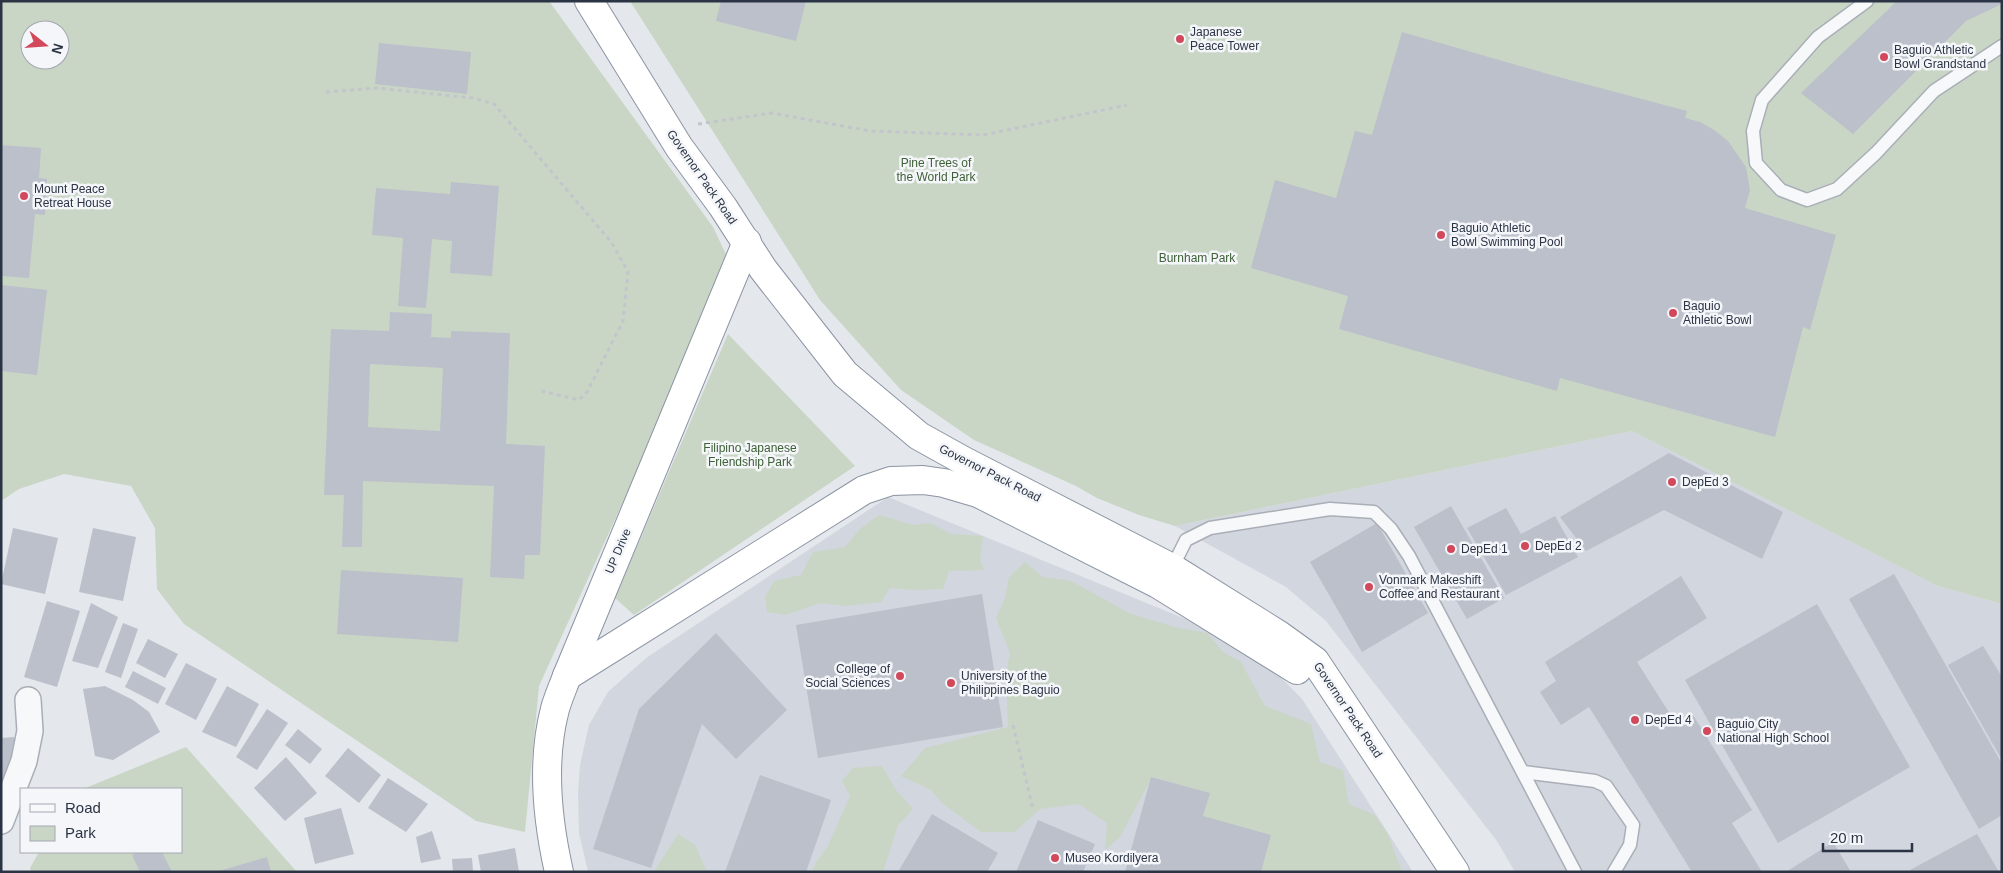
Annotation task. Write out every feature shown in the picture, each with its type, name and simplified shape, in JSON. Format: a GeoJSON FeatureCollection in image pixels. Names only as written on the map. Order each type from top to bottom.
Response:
{"type":"FeatureCollection","features":[{"type":"Feature","properties":{"kind":"highway","name":"Governor Pack Road"},"geometry":{"type":"LineString","coordinates":[[589,1],[680,147],[747,242],[763,269],[845,374],[919,436],[1172,568],[1279,635],[1315,661],[1352,714],[1455,872]]}},
{"type":"Feature","properties":{"kind":"highway","name":"UP Drive"},"geometry":{"type":"LineString","coordinates":[[559,872],[548,811],[548,753],[555,709],[747,242]]}},
{"type":"Feature","properties":{"kind":"highway"},"geometry":{"type":"LineString","coordinates":[[567,676],[864,490],[891,481],[923,480],[944,483],[978,493],[1158,584],[1304,674],[1352,714]]}},
{"type":"Feature","properties":{"kind":"street"},"geometry":{"type":"LineString","coordinates":[[1,820],[24,761],[30,731],[28,700]]}},
{"type":"Feature","properties":{"kind":"lane"},"geometry":{"type":"LineString","coordinates":[[1867,1],[1818,37],[1762,100],[1753,131],[1756,163],[1781,190],[1807,200],[1837,189],[1876,153],[1934,92],[2002,46]]}},
{"type":"Feature","properties":{"kind":"lane"},"geometry":{"type":"LineString","coordinates":[[1172,568],[1186,540],[1210,528],[1330,508],[1374,512],[1391,529],[1409,556],[1575,872]]}},
{"type":"Feature","properties":{"kind":"lane"},"geometry":{"type":"LineString","coordinates":[[1523,772],[1595,781],[1606,786],[1633,825],[1630,845],[1614,872]]}},
{"type":"Feature","properties":{"kind":"path"},"geometry":{"type":"LineString","coordinates":[[326,92],[377,88],[473,98],[494,104],[612,243],[628,272],[623,321],[587,392],[579,400],[542,391]]}},
{"type":"Feature","properties":{"kind":"path"},"geometry":{"type":"LineString","coordinates":[[706,122],[772,113],[870,131],[983,135],[1127,105]]}},
{"type":"Feature","properties":{"kind":"path"},"geometry":{"type":"LineString","coordinates":[[1013,725],[1033,809]]}},
{"type":"Feature","properties":{"kind":"shaded area","name":"Baguio City National High School"},"geometry":{"type":"Polygon","coordinates":[[[1632,431],[1938,586],[2002,604],[2002,872],[1515,872],[1497,841],[1326,621],[1286,587],[1175,526],[1632,431]]]}},
{"type":"Feature","properties":{"kind":"shaded area","name":"University of the Philippines Baguio"},"geometry":{"type":"Polygon","coordinates":[[[888,497],[1222,634],[1264,660],[1302,699],[1413,872],[588,872],[579,833],[578,792],[580,765],[589,725],[608,692],[646,658],[888,497]]]}},
{"type":"Feature","properties":{"kind":"green space"},"geometry":{"type":"Polygon","coordinates":[[[1,1],[549,1],[713,227],[731,265],[539,686],[525,832],[476,821],[184,624],[157,589],[155,528],[131,486],[64,474],[19,489],[1,501],[1,1]]]}},
{"type":"Feature","properties":{"kind":"green space","name":"Burnham Park"},"geometry":{"type":"Polygon","coordinates":[[[630,1],[2002,1],[2002,604],[1938,586],[1632,431],[1175,526],[1139,515],[1097,498],[1076,486],[974,440],[901,390],[820,300],[630,1]]]}},
{"type":"Feature","properties":{"kind":"green space","name":"Filipino Japanese Friendship Park"},"geometry":{"type":"Polygon","coordinates":[[[728,334],[855,466],[634,615],[615,598],[728,334]]]}},
{"type":"Feature","properties":{"kind":"green space"},"geometry":{"type":"Polygon","coordinates":[[[879,515],[913,525],[930,523],[951,534],[983,536],[980,559],[984,570],[949,571],[943,589],[914,590],[890,588],[881,602],[845,606],[820,603],[785,615],[767,612],[765,597],[774,581],[801,575],[813,552],[845,547],[860,529],[879,515]]]}},
{"type":"Feature","properties":{"kind":"green space"},"geometry":{"type":"Polygon","coordinates":[[[1025,562],[1043,577],[1071,581],[1129,613],[1174,627],[1207,633],[1223,652],[1241,662],[1265,706],[1311,724],[1320,762],[1343,770],[1349,804],[1375,815],[1388,834],[1402,872],[1261,872],[1203,816],[1210,793],[1152,777],[1120,837],[1105,850],[1107,823],[1079,804],[1040,809],[1015,832],[981,832],[942,803],[931,790],[901,776],[925,748],[1008,727],[1006,675],[1010,653],[996,618],[1005,598],[1009,577],[1025,562]]]}},
{"type":"Feature","properties":{"kind":"green space"},"geometry":{"type":"Polygon","coordinates":[[[186,747],[297,872],[31,872],[30,868],[38,853],[182,853],[182,788],[85,788],[186,747]]]}},
{"type":"Feature","properties":{"kind":"green space"},"geometry":{"type":"Polygon","coordinates":[[[882,766],[896,790],[913,809],[898,825],[883,872],[812,872],[817,861],[828,846],[850,796],[842,781],[853,768],[882,766]]]}},
{"type":"Feature","properties":{"kind":"green space"},"geometry":{"type":"Polygon","coordinates":[[[678,834],[695,845],[707,872],[654,872],[678,834]]]}},
{"type":"Feature","properties":{"kind":"building"},"geometry":{"type":"Polygon","coordinates":[[[721,1],[806,1],[796,41],[716,21],[721,1]]]}},
{"type":"Feature","properties":{"kind":"building","name":"Baguio Athletic Bowl Grandstand"},"geometry":{"type":"Polygon","coordinates":[[[1897,1],[2002,1],[2002,4],[1966,21],[1853,134],[1801,93],[1897,1]]]}},
{"type":"Feature","properties":{"kind":"building"},"geometry":{"type":"Polygon","coordinates":[[[1402,32],[1555,76],[1687,111],[1685,118],[1700,122],[1728,141],[1746,167],[1750,190],[1745,208],[1836,235],[1810,330],[1803,327],[1775,437],[1560,378],[1557,391],[1339,329],[1348,296],[1251,268],[1275,180],[1336,198],[1355,131],[1372,135],[1402,32]]]}},
{"type":"Feature","properties":{"kind":"building"},"geometry":{"type":"Polygon","coordinates":[[[379,43],[471,52],[467,94],[375,84],[379,43]]]}},
{"type":"Feature","properties":{"kind":"building","name":"Mount Peace Retreat House"},"geometry":{"type":"Polygon","coordinates":[[[1,145],[41,148],[39,178],[47,179],[45,215],[35,214],[29,278],[1,276],[1,145]]]}},
{"type":"Feature","properties":{"kind":"building"},"geometry":{"type":"Polygon","coordinates":[[[451,182],[499,186],[492,276],[450,273],[452,241],[432,239],[426,308],[398,306],[403,238],[372,235],[376,188],[450,194],[451,182]]]}},
{"type":"Feature","properties":{"kind":"building"},"geometry":{"type":"Polygon","coordinates":[[[1,285],[47,290],[37,375],[1,371],[1,285]]]}},
{"type":"Feature","properties":{"kind":"building"},"geometry":{"type":"Polygon","coordinates":[[[390,312],[432,314],[431,337],[451,338],[451,331],[510,333],[506,444],[545,446],[540,555],[525,555],[524,579],[490,577],[494,486],[363,481],[362,547],[342,547],[344,495],[324,495],[331,329],[389,331],[390,312]],[[370,364],[368,427],[440,431],[443,368],[370,364]]]}},
{"type":"Feature","properties":{"kind":"building","name":"DepEd 3"},"geometry":{"type":"Polygon","coordinates":[[[1669,453],[1783,512],[1762,559],[1664,510],[1586,551],[1560,517],[1669,453]]]}},
{"type":"Feature","properties":{"kind":"building","name":"DepEd 1"},"geometry":{"type":"Polygon","coordinates":[[[1451,506],[1504,598],[1467,619],[1414,527],[1451,506]]]}},
{"type":"Feature","properties":{"kind":"building","name":"DepEd 2"},"geometry":{"type":"Polygon","coordinates":[[[1506,508],[1521,534],[1555,516],[1578,557],[1506,595],[1467,528],[1506,508]]]}},
{"type":"Feature","properties":{"kind":"building","name":"Vonmark Makeshift Coffee and Restaurant"},"geometry":{"type":"Polygon","coordinates":[[[1377,523],[1428,613],[1362,652],[1310,562],[1377,523]]]}},
{"type":"Feature","properties":{"kind":"building"},"geometry":{"type":"Polygon","coordinates":[[[13,528],[58,538],[45,594],[1,584],[13,528]]]}},
{"type":"Feature","properties":{"kind":"building"},"geometry":{"type":"Polygon","coordinates":[[[93,528],[136,537],[123,601],[79,592],[93,528]]]}},
{"type":"Feature","properties":{"kind":"building"},"geometry":{"type":"Polygon","coordinates":[[[341,570],[463,578],[458,642],[337,634],[341,570]]]}},
{"type":"Feature","properties":{"kind":"building"},"geometry":{"type":"Polygon","coordinates":[[[1894,574],[2002,764],[2002,815],[1979,829],[1849,599],[1894,574]]]}},
{"type":"Feature","properties":{"kind":"building","name":"DepEd 4"},"geometry":{"type":"Polygon","coordinates":[[[1681,576],[1707,618],[1637,662],[1677,725],[1693,715],[1752,810],[1732,823],[1762,872],[1692,872],[1589,707],[1561,725],[1540,692],[1556,681],[1545,662],[1681,576]]]}},
{"type":"Feature","properties":{"kind":"building","name":"College of Social Sciences"},"geometry":{"type":"Polygon","coordinates":[[[982,594],[1003,727],[818,758],[796,625],[982,594]]]}},
{"type":"Feature","properties":{"kind":"building"},"geometry":{"type":"Polygon","coordinates":[[[47,601],[80,611],[57,687],[24,677],[47,601]]]}},
{"type":"Feature","properties":{"kind":"building"},"geometry":{"type":"Polygon","coordinates":[[[91,603],[118,617],[98,668],[72,661],[91,603]]]}},
{"type":"Feature","properties":{"kind":"building"},"geometry":{"type":"Polygon","coordinates":[[[1817,604],[1910,767],[1778,843],[1685,680],[1817,604]]]}},
{"type":"Feature","properties":{"kind":"building"},"geometry":{"type":"Polygon","coordinates":[[[123,623],[138,629],[121,678],[105,672],[123,623]]]}},
{"type":"Feature","properties":{"kind":"building"},"geometry":{"type":"Polygon","coordinates":[[[716,633],[787,710],[736,759],[702,724],[651,868],[593,849],[639,709],[716,633]]]}},
{"type":"Feature","properties":{"kind":"building"},"geometry":{"type":"Polygon","coordinates":[[[148,639],[178,654],[165,678],[136,663],[148,639]]]}},
{"type":"Feature","properties":{"kind":"building"},"geometry":{"type":"Polygon","coordinates":[[[1983,646],[2002,677],[2002,760],[1948,665],[1983,646]]]}},
{"type":"Feature","properties":{"kind":"building"},"geometry":{"type":"Polygon","coordinates":[[[186,663],[217,679],[196,720],[165,704],[186,663]]]}},
{"type":"Feature","properties":{"kind":"building"},"geometry":{"type":"Polygon","coordinates":[[[133,671],[166,688],[158,704],[125,687],[133,671]]]}},
{"type":"Feature","properties":{"kind":"building"},"geometry":{"type":"Polygon","coordinates":[[[105,686],[133,700],[149,712],[160,732],[113,760],[95,756],[83,689],[105,686]]]}},
{"type":"Feature","properties":{"kind":"building"},"geometry":{"type":"Polygon","coordinates":[[[227,686],[259,704],[236,747],[202,732],[227,686]]]}},
{"type":"Feature","properties":{"kind":"building"},"geometry":{"type":"Polygon","coordinates":[[[267,709],[288,723],[257,770],[236,757],[267,709]]]}},
{"type":"Feature","properties":{"kind":"building"},"geometry":{"type":"Polygon","coordinates":[[[298,729],[322,749],[310,764],[285,745],[298,729]]]}},
{"type":"Feature","properties":{"kind":"building"},"geometry":{"type":"Polygon","coordinates":[[[14,737],[14,781],[1,782],[1,738],[14,737]]]}},
{"type":"Feature","properties":{"kind":"building"},"geometry":{"type":"Polygon","coordinates":[[[348,748],[381,775],[359,803],[325,776],[348,748]]]}},
{"type":"Feature","properties":{"kind":"building"},"geometry":{"type":"Polygon","coordinates":[[[286,757],[317,793],[285,821],[254,788],[286,757]]]}},
{"type":"Feature","properties":{"kind":"building"},"geometry":{"type":"Polygon","coordinates":[[[760,775],[831,800],[806,872],[725,872],[760,775]]]}},
{"type":"Feature","properties":{"kind":"building"},"geometry":{"type":"Polygon","coordinates":[[[1151,777],[1210,793],[1203,816],[1271,835],[1261,872],[1125,872],[1151,777]]]}},
{"type":"Feature","properties":{"kind":"building"},"geometry":{"type":"Polygon","coordinates":[[[388,778],[428,804],[406,832],[368,808],[388,778]]]}},
{"type":"Feature","properties":{"kind":"building"},"geometry":{"type":"Polygon","coordinates":[[[341,808],[354,854],[315,864],[304,818],[341,808]]]}},
{"type":"Feature","properties":{"kind":"building"},"geometry":{"type":"Polygon","coordinates":[[[932,814],[998,853],[987,872],[898,872],[932,814]]]}},
{"type":"Feature","properties":{"kind":"building","name":"Museo Kordilyera"},"geometry":{"type":"Polygon","coordinates":[[[1038,820],[1095,844],[1083,872],[1016,872],[1038,820]]]}},
{"type":"Feature","properties":{"kind":"building"},"geometry":{"type":"Polygon","coordinates":[[[432,831],[441,859],[421,863],[416,837],[432,831]]]}},
{"type":"Feature","properties":{"kind":"building"},"geometry":{"type":"Polygon","coordinates":[[[1977,834],[1999,872],[1911,872],[1910,870],[1977,834]]]}},
{"type":"Feature","properties":{"kind":"building"},"geometry":{"type":"Polygon","coordinates":[[[1833,842],[1851,872],[1786,872],[1833,842]]]}},
{"type":"Feature","properties":{"kind":"building"},"geometry":{"type":"Polygon","coordinates":[[[515,848],[519,872],[481,872],[478,855],[515,848]]]}},
{"type":"Feature","properties":{"kind":"building"},"geometry":{"type":"Polygon","coordinates":[[[136,853],[162,853],[172,872],[140,872],[132,855],[136,853]]]}},
{"type":"Feature","properties":{"kind":"building"},"geometry":{"type":"Polygon","coordinates":[[[267,857],[271,872],[219,872],[219,871],[267,857]]]}},
{"type":"Feature","properties":{"kind":"building"},"geometry":{"type":"Polygon","coordinates":[[[472,858],[473,872],[453,872],[452,859],[472,858]]]}},
{"type":"Feature","properties":{"kind":"place","name":"Japanese Peace Tower"},"geometry":{"type":"Point","coordinates":[1180,39]}},
{"type":"Feature","properties":{"kind":"place","name":"Baguio Athletic Bowl Grandstand"},"geometry":{"type":"Point","coordinates":[1884,57]}},
{"type":"Feature","properties":{"kind":"place","name":"Mount Peace Retreat House"},"geometry":{"type":"Point","coordinates":[24,196]}},
{"type":"Feature","properties":{"kind":"place","name":"Baguio Athletic Bowl Swimming Pool"},"geometry":{"type":"Point","coordinates":[1441,235]}},
{"type":"Feature","properties":{"kind":"place","name":"Baguio Athletic Bowl"},"geometry":{"type":"Point","coordinates":[1673,313]}},
{"type":"Feature","properties":{"kind":"place","name":"DepEd 3"},"geometry":{"type":"Point","coordinates":[1672,482]}},
{"type":"Feature","properties":{"kind":"place","name":"DepEd 2"},"geometry":{"type":"Point","coordinates":[1525,546]}},
{"type":"Feature","properties":{"kind":"place","name":"DepEd 1"},"geometry":{"type":"Point","coordinates":[1451,549]}},
{"type":"Feature","properties":{"kind":"place","name":"Vonmark Makeshift Coffee and Restaurant"},"geometry":{"type":"Point","coordinates":[1369,587]}},
{"type":"Feature","properties":{"kind":"place","name":"College of Social Sciences"},"geometry":{"type":"Point","coordinates":[900,676]}},
{"type":"Feature","properties":{"kind":"place","name":"University of the Philippines Baguio"},"geometry":{"type":"Point","coordinates":[951,683]}},
{"type":"Feature","properties":{"kind":"place","name":"DepEd 4"},"geometry":{"type":"Point","coordinates":[1635,720]}},
{"type":"Feature","properties":{"kind":"place","name":"Baguio City National High School"},"geometry":{"type":"Point","coordinates":[1707,731]}},
{"type":"Feature","properties":{"kind":"place","name":"Museo Kordilyera"},"geometry":{"type":"Point","coordinates":[1055,858]}},
{"type":"Feature","properties":{"kind":"park label","name":"Pine Trees of the World Park"},"geometry":{"type":"Point","coordinates":[936,170]}}]}
